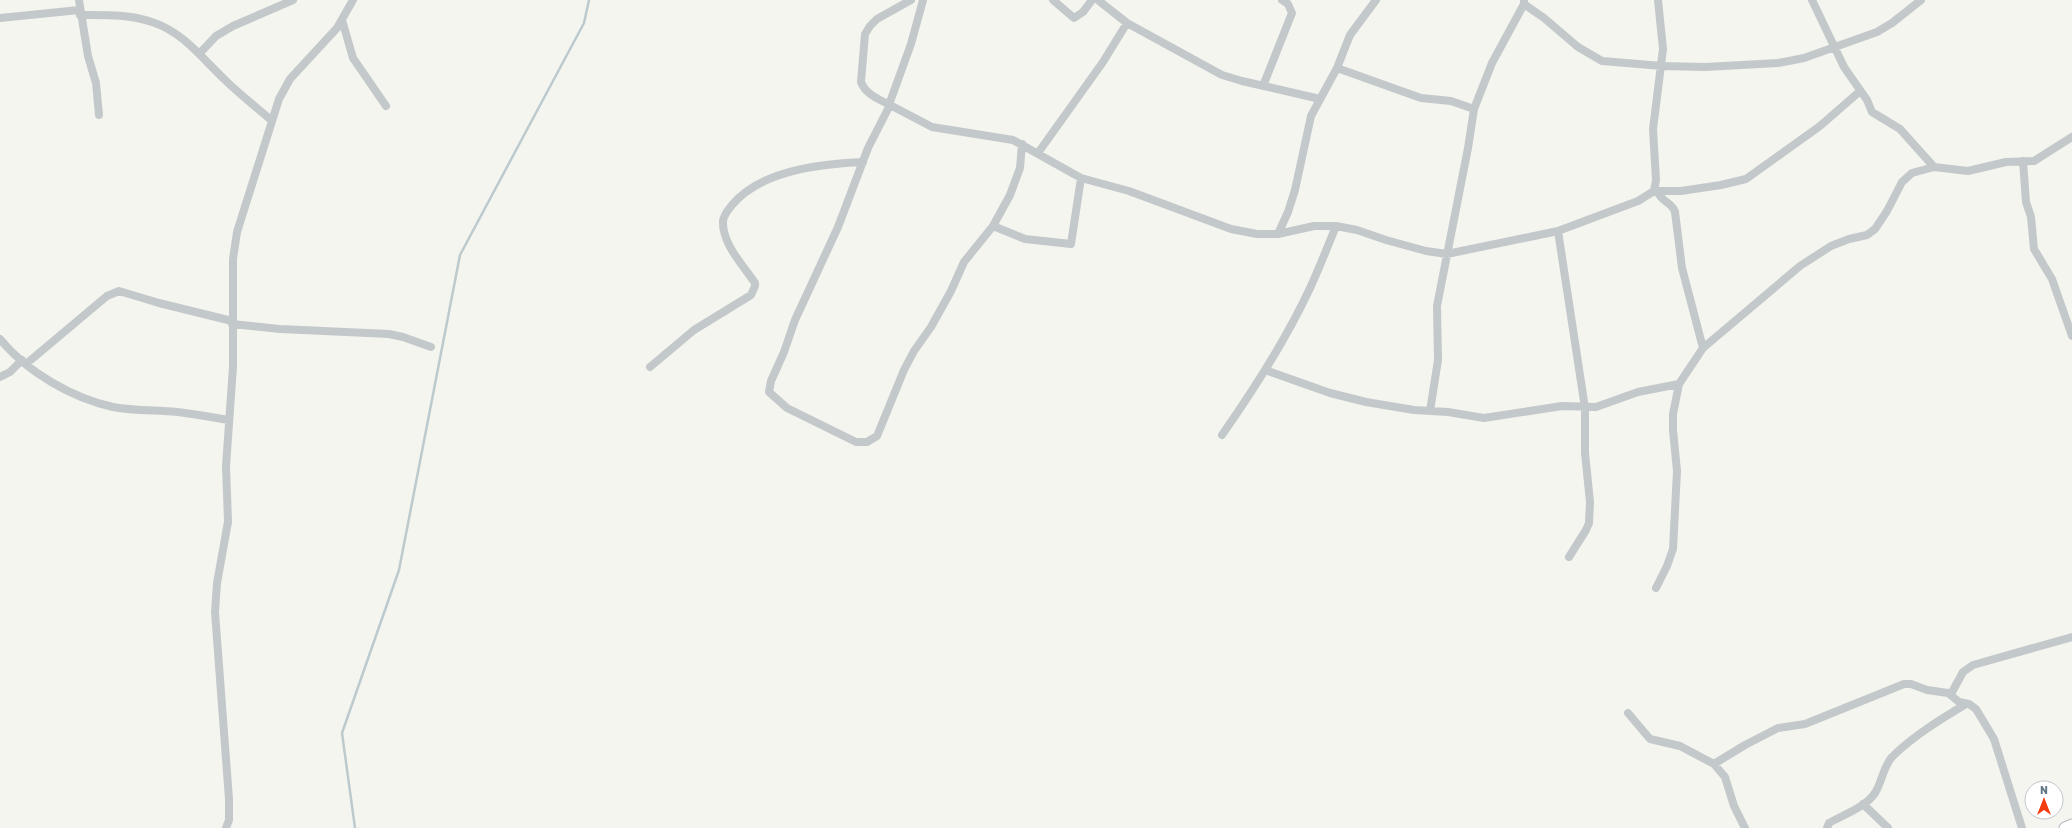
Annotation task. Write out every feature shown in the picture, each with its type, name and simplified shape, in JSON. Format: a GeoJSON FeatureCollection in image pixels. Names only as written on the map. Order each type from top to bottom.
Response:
{"type":"FeatureCollection","features":[{"type":"Feature","properties":{"kind":"main road"},"geometry":{"type":"LineString","coordinates":[[2065,828],[2072,825]]}},
{"type":"Feature","properties":{"kind":"street"},"geometry":{"type":"LineString","coordinates":[[78,0],[88,56],[96,82],[98,115]]}},
{"type":"Feature","properties":{"kind":"street"},"geometry":{"type":"LineString","coordinates":[[200,53],[216,36],[233,26],[293,0]]}},
{"type":"Feature","properties":{"kind":"street"},"geometry":{"type":"LineString","coordinates":[[226,828],[229,820],[229,799],[215,612],[217,583],[228,522],[226,466],[228,420],[233,367],[233,259],[237,232],[271,120],[279,99],[290,79],[321,47],[342,20],[353,0]]}},
{"type":"Feature","properties":{"kind":"street"},"geometry":{"type":"LineString","coordinates":[[911,0],[877,19],[865,34],[861,82],[863,87],[873,96],[932,127],[1002,138],[1022,144],[1081,178],[1129,191],[1231,229],[1257,234],[1278,234],[1308,226],[1336,226],[1357,230],[1386,240],[1447,254],[1558,231],[1638,201],[1656,192],[1681,191],[1721,185],[1746,178],[1820,126],[1859,92]]}},
{"type":"Feature","properties":{"kind":"street"},"geometry":{"type":"LineString","coordinates":[[923,0],[911,44],[890,105],[863,162],[838,227],[795,320],[769,388],[770,392],[776,399],[787,408],[837,434],[856,442],[867,442],[877,436],[899,382],[914,351],[948,297],[964,262],[993,226],[1016,182],[1020,168],[1022,144]]}},
{"type":"Feature","properties":{"kind":"street"},"geometry":{"type":"LineString","coordinates":[[1053,0],[1074,18],[1083,12],[1092,0]]}},
{"type":"Feature","properties":{"kind":"street"},"geometry":{"type":"LineString","coordinates":[[1098,0],[1127,23],[1222,75],[1320,99]]}},
{"type":"Feature","properties":{"kind":"street"},"geometry":{"type":"LineString","coordinates":[[1263,86],[1292,13],[1288,4],[1282,0]]}},
{"type":"Feature","properties":{"kind":"street"},"geometry":{"type":"LineString","coordinates":[[1278,234],[1293,198],[1308,126],[1320,99],[1337,68],[1350,35],[1376,0]]}},
{"type":"Feature","properties":{"kind":"street"},"geometry":{"type":"LineString","coordinates":[[1658,0],[1663,49],[1653,130],[1656,192],[1660,198],[1671,205],[1675,212],[1682,268],[1703,348]]}},
{"type":"Feature","properties":{"kind":"street"},"geometry":{"type":"LineString","coordinates":[[1812,0],[1833,47],[1872,112],[1900,129],[1934,167]]}},
{"type":"Feature","properties":{"kind":"street"},"geometry":{"type":"LineString","coordinates":[[1430,411],[1438,360],[1437,306],[1468,148],[1474,109],[1492,63],[1524,2],[1592,56],[1602,60],[1662,66],[1705,67],[1778,63],[1804,58],[1877,32],[1892,23],[1921,0]]}},
{"type":"Feature","properties":{"kind":"street"},"geometry":{"type":"LineString","coordinates":[[0,18],[80,12],[112,15],[152,22],[170,30],[200,53],[233,87],[271,120]]}},
{"type":"Feature","properties":{"kind":"street"},"geometry":{"type":"LineString","coordinates":[[342,20],[353,58],[386,106]]}},
{"type":"Feature","properties":{"kind":"street"},"geometry":{"type":"LineString","coordinates":[[1038,153],[1103,62],[1127,23]]}},
{"type":"Feature","properties":{"kind":"street"},"geometry":{"type":"LineString","coordinates":[[1337,68],[1421,98],[1451,101],[1474,109]]}},
{"type":"Feature","properties":{"kind":"street"},"geometry":{"type":"LineString","coordinates":[[1656,588],[1667,566],[1673,549],[1677,471],[1673,414],[1679,384],[1703,348],[1754,304],[1820,252],[1849,239],[1863,237],[1870,233],[1881,221],[1906,177],[1920,170],[1934,167],[1968,171],[2006,162],[2036,160],[2072,137]]}},
{"type":"Feature","properties":{"kind":"street"},"geometry":{"type":"LineString","coordinates":[[2023,161],[2026,202],[2031,217],[2034,249],[2052,279],[2072,336]]}},
{"type":"Feature","properties":{"kind":"street"},"geometry":{"type":"LineString","coordinates":[[650,366],[694,330],[751,295],[754,290],[755,283],[733,252],[724,228],[723,221],[726,212],[737,199],[761,183],[799,170],[827,164],[863,162]]}},
{"type":"Feature","properties":{"kind":"street"},"geometry":{"type":"LineString","coordinates":[[993,226],[1025,239],[1059,244],[1071,244],[1081,178]]}},
{"type":"Feature","properties":{"kind":"street"},"geometry":{"type":"LineString","coordinates":[[1222,435],[1265,370],[1311,286],[1336,226]]}},
{"type":"Feature","properties":{"kind":"street"},"geometry":{"type":"LineString","coordinates":[[1558,231],[1585,408],[1585,453],[1590,512],[1586,530],[1569,556]]}},
{"type":"Feature","properties":{"kind":"street"},"geometry":{"type":"LineString","coordinates":[[0,377],[24,362],[115,291],[232,322],[280,329],[389,334],[404,337],[431,347]]}},
{"type":"Feature","properties":{"kind":"street"},"geometry":{"type":"LineString","coordinates":[[0,339],[24,362],[46,378],[81,397],[100,403],[127,408],[195,414],[228,420]]}},
{"type":"Feature","properties":{"kind":"street"},"geometry":{"type":"LineString","coordinates":[[1265,370],[1354,399],[1414,410],[1484,418],[1562,406],[1585,408],[1596,407],[1638,392],[1679,384]]}},
{"type":"Feature","properties":{"kind":"street"},"geometry":{"type":"LineString","coordinates":[[1951,694],[1963,672],[1973,665],[2072,637]]}},
{"type":"Feature","properties":{"kind":"street"},"geometry":{"type":"LineString","coordinates":[[1714,764],[1744,745],[1778,728],[1805,724],[1906,684],[1951,694],[1959,702],[1976,709],[1994,740],[2022,828]]}},
{"type":"Feature","properties":{"kind":"street"},"geometry":{"type":"LineString","coordinates":[[1827,828],[1829,823],[1863,804],[1874,795],[1891,759],[1940,720],[1966,704]]}},
{"type":"Feature","properties":{"kind":"street"},"geometry":{"type":"LineString","coordinates":[[1628,713],[1650,739],[1680,746],[1714,764],[1725,777],[1734,806],[1744,828]]}},
{"type":"Feature","properties":{"kind":"street"},"geometry":{"type":"LineString","coordinates":[[1863,804],[1888,828]]}},
{"type":"Feature","properties":{"kind":"waterway"},"geometry":{"type":"LineString","coordinates":[[355,828],[342,733],[399,570],[460,255],[584,23],[589,0]]}}]}
